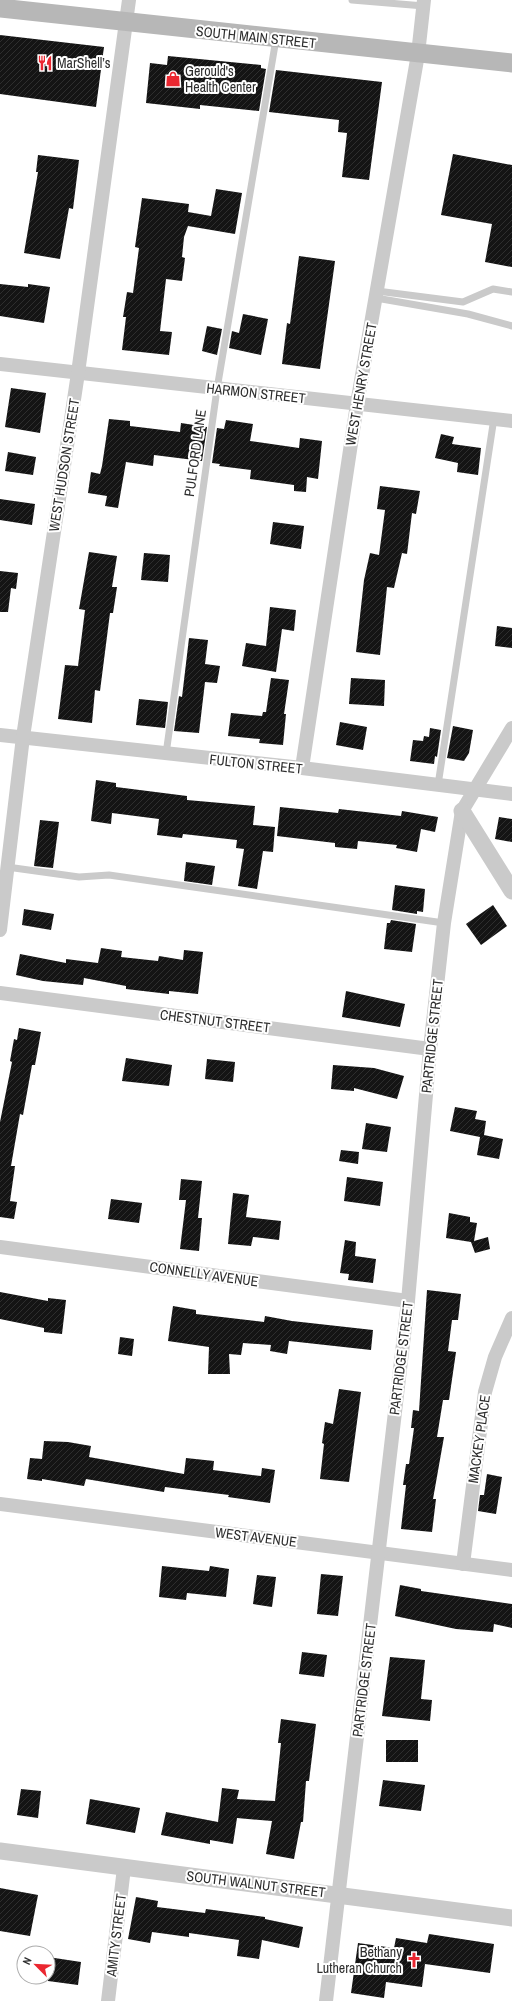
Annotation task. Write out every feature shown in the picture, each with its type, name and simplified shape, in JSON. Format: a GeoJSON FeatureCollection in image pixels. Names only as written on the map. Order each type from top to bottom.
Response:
{"type":"FeatureCollection","features":[{"type":"Feature","properties":{"kind":"main road","name":"SOUTH MAIN STREET"},"geometry":{"type":"LineString","coordinates":[[1,9],[28,9],[125,22],[512,64]]}},
{"type":"Feature","properties":{"kind":"street","name":"WEST HUDSON STREET"},"geometry":{"type":"LineString","coordinates":[[0,930],[23,737],[78,373],[129,0]]}},
{"type":"Feature","properties":{"kind":"street","name":"WEST HENRY STREET"},"geometry":{"type":"LineString","coordinates":[[302,768],[358,404],[418,54],[424,3]]}},
{"type":"Feature","properties":{"kind":"street","name":"HARMON STREET"},"geometry":{"type":"LineString","coordinates":[[0,364],[217,390],[512,421]]}},
{"type":"Feature","properties":{"kind":"street","name":"PARTRIDGE STREET"},"geometry":{"type":"LineString","coordinates":[[326,2001],[408,1301],[430,1049],[444,923],[462,811],[473,790],[512,728]]}},
{"type":"Feature","properties":{"kind":"street","name":"FULTON STREET"},"geometry":{"type":"LineString","coordinates":[[0,735],[302,768],[512,794]]}},
{"type":"Feature","properties":{"kind":"street"},"geometry":{"type":"LineString","coordinates":[[462,811],[512,891]]}},
{"type":"Feature","properties":{"kind":"street","name":"CHESTNUT STREET"},"geometry":{"type":"LineString","coordinates":[[0,993],[430,1049]]}},
{"type":"Feature","properties":{"kind":"street","name":"CONNELLY AVENUE"},"geometry":{"type":"LineString","coordinates":[[0,1247],[408,1301]]}},
{"type":"Feature","properties":{"kind":"street","name":"MACKEY PLACE"},"geometry":{"type":"LineString","coordinates":[[462,1564],[485,1392],[495,1357],[512,1318]]}},
{"type":"Feature","properties":{"kind":"street","name":"WEST AVENUE"},"geometry":{"type":"LineString","coordinates":[[0,1504],[512,1570]]}},
{"type":"Feature","properties":{"kind":"street","name":"SOUTH WALNUT STREET"},"geometry":{"type":"LineString","coordinates":[[0,1851],[512,1918]]}},
{"type":"Feature","properties":{"kind":"street","name":"AMITY STREET"},"geometry":{"type":"LineString","coordinates":[[108,2001],[124,1868]]}},
{"type":"Feature","properties":{"kind":"lane"},"geometry":{"type":"LineString","coordinates":[[352,0],[424,3]]}},
{"type":"Feature","properties":{"kind":"lane","name":"PULFORD LANE"},"geometry":{"type":"LineString","coordinates":[[166,754],[217,390],[276,39]]}},
{"type":"Feature","properties":{"kind":"lane"},"geometry":{"type":"LineString","coordinates":[[376,295],[463,302],[493,289],[512,292]]}},
{"type":"Feature","properties":{"kind":"lane"},"geometry":{"type":"LineString","coordinates":[[376,295],[468,314],[512,326]]}},
{"type":"Feature","properties":{"kind":"lane"},"geometry":{"type":"LineString","coordinates":[[438,785],[494,418]]}},
{"type":"Feature","properties":{"kind":"lane"},"geometry":{"type":"LineString","coordinates":[[8,867],[79,877],[109,875],[444,923]]}},
{"type":"Feature","properties":{"kind":"building"},"geometry":{"type":"Polygon","coordinates":[[[0,35],[104,47],[96,107],[0,94],[0,35]]]}},
{"type":"Feature","properties":{"kind":"building"},"geometry":{"type":"Polygon","coordinates":[[[168,56],[261,65],[261,68],[266,69],[259,111],[200,105],[200,109],[146,103],[150,63],[167,65],[168,56]]]}},
{"type":"Feature","properties":{"kind":"building"},"geometry":{"type":"Polygon","coordinates":[[[276,70],[382,82],[369,180],[342,177],[347,133],[338,132],[339,120],[269,112],[276,70]]]}},
{"type":"Feature","properties":{"kind":"building"},"geometry":{"type":"Polygon","coordinates":[[[453,154],[512,165],[512,267],[485,262],[492,224],[441,215],[453,154]]]}},
{"type":"Feature","properties":{"kind":"building"},"geometry":{"type":"Polygon","coordinates":[[[38,155],[79,160],[73,209],[69,208],[60,259],[24,253],[38,172],[36,172],[38,155]]]}},
{"type":"Feature","properties":{"kind":"building"},"geometry":{"type":"Polygon","coordinates":[[[216,189],[242,193],[235,234],[188,226],[184,237],[182,257],[185,258],[182,281],[166,279],[160,331],[172,332],[169,355],[122,350],[126,317],[123,317],[127,292],[133,293],[139,248],[135,247],[142,198],[189,204],[188,212],[211,216],[216,189]]]}},
{"type":"Feature","properties":{"kind":"building"},"geometry":{"type":"Polygon","coordinates":[[[299,256],[335,261],[320,369],[282,364],[287,323],[290,324],[299,256]]]}},
{"type":"Feature","properties":{"kind":"building"},"geometry":{"type":"Polygon","coordinates":[[[0,284],[28,287],[28,284],[50,287],[44,323],[0,316],[0,284]]]}},
{"type":"Feature","properties":{"kind":"building"},"geometry":{"type":"Polygon","coordinates":[[[243,314],[268,319],[261,355],[229,348],[232,331],[239,333],[243,314]]]}},
{"type":"Feature","properties":{"kind":"building"},"geometry":{"type":"Polygon","coordinates":[[[207,326],[222,329],[217,355],[202,351],[207,326]]]}},
{"type":"Feature","properties":{"kind":"building"},"geometry":{"type":"Polygon","coordinates":[[[11,388],[46,393],[40,433],[5,427],[11,388]]]}},
{"type":"Feature","properties":{"kind":"building"},"geometry":{"type":"Polygon","coordinates":[[[109,419],[130,421],[130,426],[180,432],[181,423],[207,427],[202,461],[154,455],[153,466],[126,462],[118,508],[105,506],[107,496],[88,493],[91,472],[100,474],[109,419]]]}},
{"type":"Feature","properties":{"kind":"building"},"geometry":{"type":"Polygon","coordinates":[[[226,420],[253,424],[250,441],[299,448],[300,438],[322,441],[318,479],[307,477],[306,492],[294,491],[294,485],[250,479],[251,470],[219,466],[220,464],[212,463],[217,428],[224,429],[226,420]]]}},
{"type":"Feature","properties":{"kind":"building"},"geometry":{"type":"Polygon","coordinates":[[[441,434],[454,437],[452,444],[481,448],[478,475],[457,472],[458,463],[435,458],[441,434]]]}},
{"type":"Feature","properties":{"kind":"building"},"geometry":{"type":"Polygon","coordinates":[[[8,452],[36,457],[33,475],[5,471],[8,452]]]}},
{"type":"Feature","properties":{"kind":"building"},"geometry":{"type":"Polygon","coordinates":[[[380,486],[420,491],[416,514],[412,513],[407,554],[402,553],[394,588],[387,587],[380,655],[356,652],[364,580],[370,553],[379,555],[385,510],[377,509],[380,486]]]}},
{"type":"Feature","properties":{"kind":"building"},"geometry":{"type":"Polygon","coordinates":[[[0,499],[35,504],[32,525],[0,520],[0,499]]]}},
{"type":"Feature","properties":{"kind":"building"},"geometry":{"type":"Polygon","coordinates":[[[273,522],[304,526],[301,549],[270,544],[273,522]]]}},
{"type":"Feature","properties":{"kind":"building"},"geometry":{"type":"Polygon","coordinates":[[[89,552],[117,556],[112,587],[117,587],[113,613],[110,613],[100,691],[95,690],[92,723],[58,719],[65,665],[78,666],[85,610],[79,609],[89,552]]]}},
{"type":"Feature","properties":{"kind":"building"},"geometry":{"type":"Polygon","coordinates":[[[144,553],[170,555],[168,582],[141,580],[144,553]]]}},
{"type":"Feature","properties":{"kind":"building"},"geometry":{"type":"Polygon","coordinates":[[[0,571],[18,573],[16,589],[11,588],[8,612],[0,612],[0,571]]]}},
{"type":"Feature","properties":{"kind":"building"},"geometry":{"type":"Polygon","coordinates":[[[270,607],[296,610],[294,631],[282,629],[276,672],[242,666],[246,643],[266,646],[270,607]]]}},
{"type":"Feature","properties":{"kind":"building"},"geometry":{"type":"Polygon","coordinates":[[[497,626],[512,628],[512,648],[495,646],[497,626]]]}},
{"type":"Feature","properties":{"kind":"building"},"geometry":{"type":"Polygon","coordinates":[[[189,638],[208,640],[205,664],[220,666],[217,683],[205,682],[199,733],[174,731],[179,696],[182,697],[189,638]]]}},
{"type":"Feature","properties":{"kind":"building"},"geometry":{"type":"Polygon","coordinates":[[[271,678],[289,680],[284,714],[286,714],[283,745],[259,743],[260,739],[228,736],[231,713],[262,716],[263,712],[266,712],[271,678]]]}},
{"type":"Feature","properties":{"kind":"building"},"geometry":{"type":"Polygon","coordinates":[[[351,678],[385,680],[384,706],[349,704],[351,678]]]}},
{"type":"Feature","properties":{"kind":"building"},"geometry":{"type":"Polygon","coordinates":[[[139,699],[168,702],[165,728],[136,725],[139,699]]]}},
{"type":"Feature","properties":{"kind":"building"},"geometry":{"type":"Polygon","coordinates":[[[340,722],[367,727],[363,750],[336,745],[340,722]]]}},
{"type":"Feature","properties":{"kind":"building"},"geometry":{"type":"Polygon","coordinates":[[[453,726],[473,730],[469,753],[464,761],[447,758],[453,726]]]}},
{"type":"Feature","properties":{"kind":"building"},"geometry":{"type":"Polygon","coordinates":[[[430,728],[441,730],[437,757],[435,756],[434,764],[410,761],[413,740],[423,741],[424,736],[429,737],[430,728]]]}},
{"type":"Feature","properties":{"kind":"building"},"geometry":{"type":"Polygon","coordinates":[[[96,780],[116,783],[116,787],[187,796],[187,800],[255,806],[253,825],[275,827],[273,852],[263,851],[257,889],[238,886],[244,849],[236,848],[237,840],[183,834],[182,838],[157,835],[159,819],[112,813],[111,824],[91,821],[96,780]]]}},
{"type":"Feature","properties":{"kind":"building"},"geometry":{"type":"Polygon","coordinates":[[[280,807],[338,813],[339,809],[401,816],[402,811],[438,817],[435,832],[421,829],[417,852],[396,848],[397,845],[358,841],[357,849],[335,847],[335,843],[277,836],[280,807]]]}},
{"type":"Feature","properties":{"kind":"building"},"geometry":{"type":"Polygon","coordinates":[[[499,817],[512,819],[512,842],[495,839],[499,817]]]}},
{"type":"Feature","properties":{"kind":"building"},"geometry":{"type":"Polygon","coordinates":[[[40,820],[59,822],[53,868],[34,866],[40,820]]]}},
{"type":"Feature","properties":{"kind":"building"},"geometry":{"type":"Polygon","coordinates":[[[186,862],[215,866],[212,885],[184,881],[186,862]]]}},
{"type":"Feature","properties":{"kind":"building"},"geometry":{"type":"Polygon","coordinates":[[[395,885],[425,889],[423,912],[417,911],[417,914],[392,910],[395,885]]]}},
{"type":"Feature","properties":{"kind":"building"},"geometry":{"type":"Polygon","coordinates":[[[493,905],[507,926],[481,945],[466,924],[493,905]]]}},
{"type":"Feature","properties":{"kind":"building"},"geometry":{"type":"Polygon","coordinates":[[[24,909],[54,914],[51,930],[22,925],[24,909]]]}},
{"type":"Feature","properties":{"kind":"building"},"geometry":{"type":"Polygon","coordinates":[[[391,920],[416,924],[412,952],[384,949],[387,923],[390,923],[391,920]]]}},
{"type":"Feature","properties":{"kind":"building"},"geometry":{"type":"Polygon","coordinates":[[[101,948],[122,951],[121,957],[158,961],[159,956],[183,960],[184,950],[203,952],[198,994],[169,991],[169,994],[126,989],[126,986],[84,978],[83,985],[43,981],[16,975],[20,954],[66,963],[66,959],[98,963],[101,948]]]}},
{"type":"Feature","properties":{"kind":"building"},"geometry":{"type":"Polygon","coordinates":[[[346,991],[405,1004],[400,1027],[342,1017],[346,991]]]}},
{"type":"Feature","properties":{"kind":"building"},"geometry":{"type":"Polygon","coordinates":[[[19,1028],[41,1032],[35,1065],[32,1065],[23,1115],[20,1114],[11,1166],[15,1166],[10,1201],[17,1202],[14,1219],[0,1217],[0,1122],[12,1062],[10,1061],[14,1039],[17,1040],[19,1028]]]}},
{"type":"Feature","properties":{"kind":"building"},"geometry":{"type":"Polygon","coordinates":[[[126,1058],[172,1065],[169,1086],[122,1081],[126,1058]]]}},
{"type":"Feature","properties":{"kind":"building"},"geometry":{"type":"Polygon","coordinates":[[[207,1059],[235,1062],[233,1082],[205,1079],[207,1059]]]}},
{"type":"Feature","properties":{"kind":"building"},"geometry":{"type":"Polygon","coordinates":[[[333,1065],[374,1068],[404,1076],[397,1099],[354,1088],[354,1091],[331,1089],[333,1065]]]}},
{"type":"Feature","properties":{"kind":"building"},"geometry":{"type":"Polygon","coordinates":[[[455,1107],[477,1111],[475,1119],[486,1121],[484,1135],[503,1139],[499,1159],[477,1155],[480,1137],[450,1131],[455,1107]]]}},
{"type":"Feature","properties":{"kind":"building"},"geometry":{"type":"Polygon","coordinates":[[[366,1123],[391,1127],[387,1152],[362,1149],[366,1123]]]}},
{"type":"Feature","properties":{"kind":"building"},"geometry":{"type":"Polygon","coordinates":[[[341,1150],[359,1152],[358,1164],[339,1161],[341,1150]]]}},
{"type":"Feature","properties":{"kind":"building"},"geometry":{"type":"Polygon","coordinates":[[[347,1177],[383,1182],[380,1206],[344,1201],[347,1177]]]}},
{"type":"Feature","properties":{"kind":"building"},"geometry":{"type":"Polygon","coordinates":[[[181,1179],[202,1181],[198,1218],[202,1218],[199,1251],[180,1249],[186,1200],[179,1200],[181,1179]]]}},
{"type":"Feature","properties":{"kind":"building"},"geometry":{"type":"Polygon","coordinates":[[[233,1193],[249,1195],[246,1217],[281,1221],[279,1240],[253,1237],[251,1246],[228,1244],[233,1193]]]}},
{"type":"Feature","properties":{"kind":"building"},"geometry":{"type":"Polygon","coordinates":[[[111,1199],[142,1203],[139,1223],[108,1219],[111,1199]]]}},
{"type":"Feature","properties":{"kind":"building"},"geometry":{"type":"Polygon","coordinates":[[[449,1213],[470,1217],[470,1222],[477,1223],[474,1241],[488,1237],[490,1249],[475,1253],[471,1242],[446,1238],[449,1213]]]}},
{"type":"Feature","properties":{"kind":"building"},"geometry":{"type":"Polygon","coordinates":[[[345,1240],[356,1242],[355,1256],[376,1259],[373,1283],[348,1280],[349,1274],[340,1273],[345,1240]]]}},
{"type":"Feature","properties":{"kind":"building"},"geometry":{"type":"Polygon","coordinates":[[[427,1290],[461,1294],[458,1320],[452,1320],[448,1351],[456,1352],[449,1400],[443,1400],[437,1437],[444,1437],[433,1499],[436,1499],[432,1532],[401,1529],[406,1485],[403,1485],[406,1464],[409,1464],[414,1428],[411,1428],[413,1410],[419,1411],[427,1290]]]}},
{"type":"Feature","properties":{"kind":"building"},"geometry":{"type":"Polygon","coordinates":[[[0,1292],[48,1301],[48,1298],[66,1300],[62,1334],[44,1332],[44,1328],[0,1319],[0,1292]]]}},
{"type":"Feature","properties":{"kind":"building"},"geometry":{"type":"Polygon","coordinates":[[[173,1306],[196,1310],[196,1314],[264,1322],[265,1316],[292,1321],[373,1330],[371,1350],[289,1341],[287,1354],[270,1351],[271,1345],[243,1343],[241,1355],[229,1354],[230,1374],[208,1374],[209,1347],[168,1341],[173,1306]]]}},
{"type":"Feature","properties":{"kind":"building"},"geometry":{"type":"Polygon","coordinates":[[[120,1337],[134,1339],[132,1356],[118,1354],[120,1337]]]}},
{"type":"Feature","properties":{"kind":"building"},"geometry":{"type":"Polygon","coordinates":[[[339,1389],[361,1392],[349,1482],[320,1479],[325,1422],[333,1424],[339,1389]]]}},
{"type":"Feature","properties":{"kind":"building"},"geometry":{"type":"Polygon","coordinates":[[[44,1441],[68,1442],[91,1446],[89,1457],[184,1474],[186,1458],[214,1461],[213,1470],[261,1476],[262,1468],[275,1470],[270,1503],[228,1497],[229,1495],[165,1487],[164,1492],[86,1479],[84,1486],[42,1479],[42,1481],[27,1479],[30,1458],[42,1459],[44,1441]]]}},
{"type":"Feature","properties":{"kind":"building"},"geometry":{"type":"Polygon","coordinates":[[[487,1474],[502,1477],[496,1514],[478,1511],[480,1495],[484,1495],[487,1474]]]}},
{"type":"Feature","properties":{"kind":"building"},"geometry":{"type":"Polygon","coordinates":[[[162,1566],[209,1571],[210,1566],[229,1569],[226,1597],[187,1593],[186,1600],[159,1597],[162,1566]]]}},
{"type":"Feature","properties":{"kind":"building"},"geometry":{"type":"Polygon","coordinates":[[[321,1574],[343,1576],[338,1616],[317,1614],[321,1574]]]}},
{"type":"Feature","properties":{"kind":"building"},"geometry":{"type":"Polygon","coordinates":[[[257,1575],[276,1577],[272,1607],[253,1604],[257,1575]]]}},
{"type":"Feature","properties":{"kind":"building"},"geometry":{"type":"Polygon","coordinates":[[[400,1585],[421,1589],[421,1591],[512,1604],[512,1628],[494,1624],[493,1632],[456,1629],[395,1616],[400,1585]]]}},
{"type":"Feature","properties":{"kind":"building"},"geometry":{"type":"Polygon","coordinates":[[[302,1652],[327,1655],[324,1677],[299,1674],[302,1652]]]}},
{"type":"Feature","properties":{"kind":"building"},"geometry":{"type":"Polygon","coordinates":[[[390,1657],[425,1660],[421,1699],[432,1700],[430,1721],[382,1716],[390,1657]]]}},
{"type":"Feature","properties":{"kind":"building"},"geometry":{"type":"Polygon","coordinates":[[[281,1719],[316,1724],[309,1781],[306,1781],[303,1822],[301,1822],[294,1859],[266,1854],[272,1821],[237,1818],[233,1844],[210,1840],[210,1844],[161,1835],[166,1812],[218,1822],[222,1788],[239,1790],[237,1799],[275,1801],[281,1743],[278,1743],[281,1719]]]}},
{"type":"Feature","properties":{"kind":"building"},"geometry":{"type":"Polygon","coordinates":[[[386,1740],[418,1740],[418,1762],[386,1762],[386,1740]]]}},
{"type":"Feature","properties":{"kind":"building"},"geometry":{"type":"Polygon","coordinates":[[[383,1780],[425,1785],[421,1811],[379,1806],[383,1780]]]}},
{"type":"Feature","properties":{"kind":"building"},"geometry":{"type":"Polygon","coordinates":[[[21,1789],[41,1791],[38,1818],[17,1815],[21,1789]]]}},
{"type":"Feature","properties":{"kind":"building"},"geometry":{"type":"Polygon","coordinates":[[[90,1799],[140,1808],[135,1833],[86,1824],[90,1799]]]}},
{"type":"Feature","properties":{"kind":"building"},"geometry":{"type":"Polygon","coordinates":[[[0,1888],[38,1895],[30,1936],[0,1931],[0,1888]]]}},
{"type":"Feature","properties":{"kind":"building"},"geometry":{"type":"Polygon","coordinates":[[[136,1897],[158,1901],[157,1907],[205,1913],[206,1909],[265,1917],[265,1919],[303,1927],[299,1948],[262,1940],[259,1959],[237,1956],[239,1940],[189,1933],[189,1937],[152,1932],[150,1943],[128,1939],[136,1897]]]}},
{"type":"Feature","properties":{"kind":"building"},"geometry":{"type":"Polygon","coordinates":[[[429,1934],[494,1944],[490,1973],[425,1964],[422,1987],[386,1982],[384,1998],[351,1993],[358,1943],[394,1948],[396,1938],[427,1943],[429,1934]]]}},
{"type":"Feature","properties":{"kind":"building"},"geometry":{"type":"Polygon","coordinates":[[[56,1958],[81,1962],[78,1985],[56,1982],[56,1958]]]}},
{"type":"Feature","properties":{"kind":"place","name":"MarShell’s"},"geometry":{"type":"Point","coordinates":[45,63]}},
{"type":"Feature","properties":{"kind":"place","name":"Gerould's Health Center"},"geometry":{"type":"Point","coordinates":[173,79]}},
{"type":"Feature","properties":{"kind":"place","name":"Bethany Lutheran Church"},"geometry":{"type":"Point","coordinates":[414,1960]}}]}
